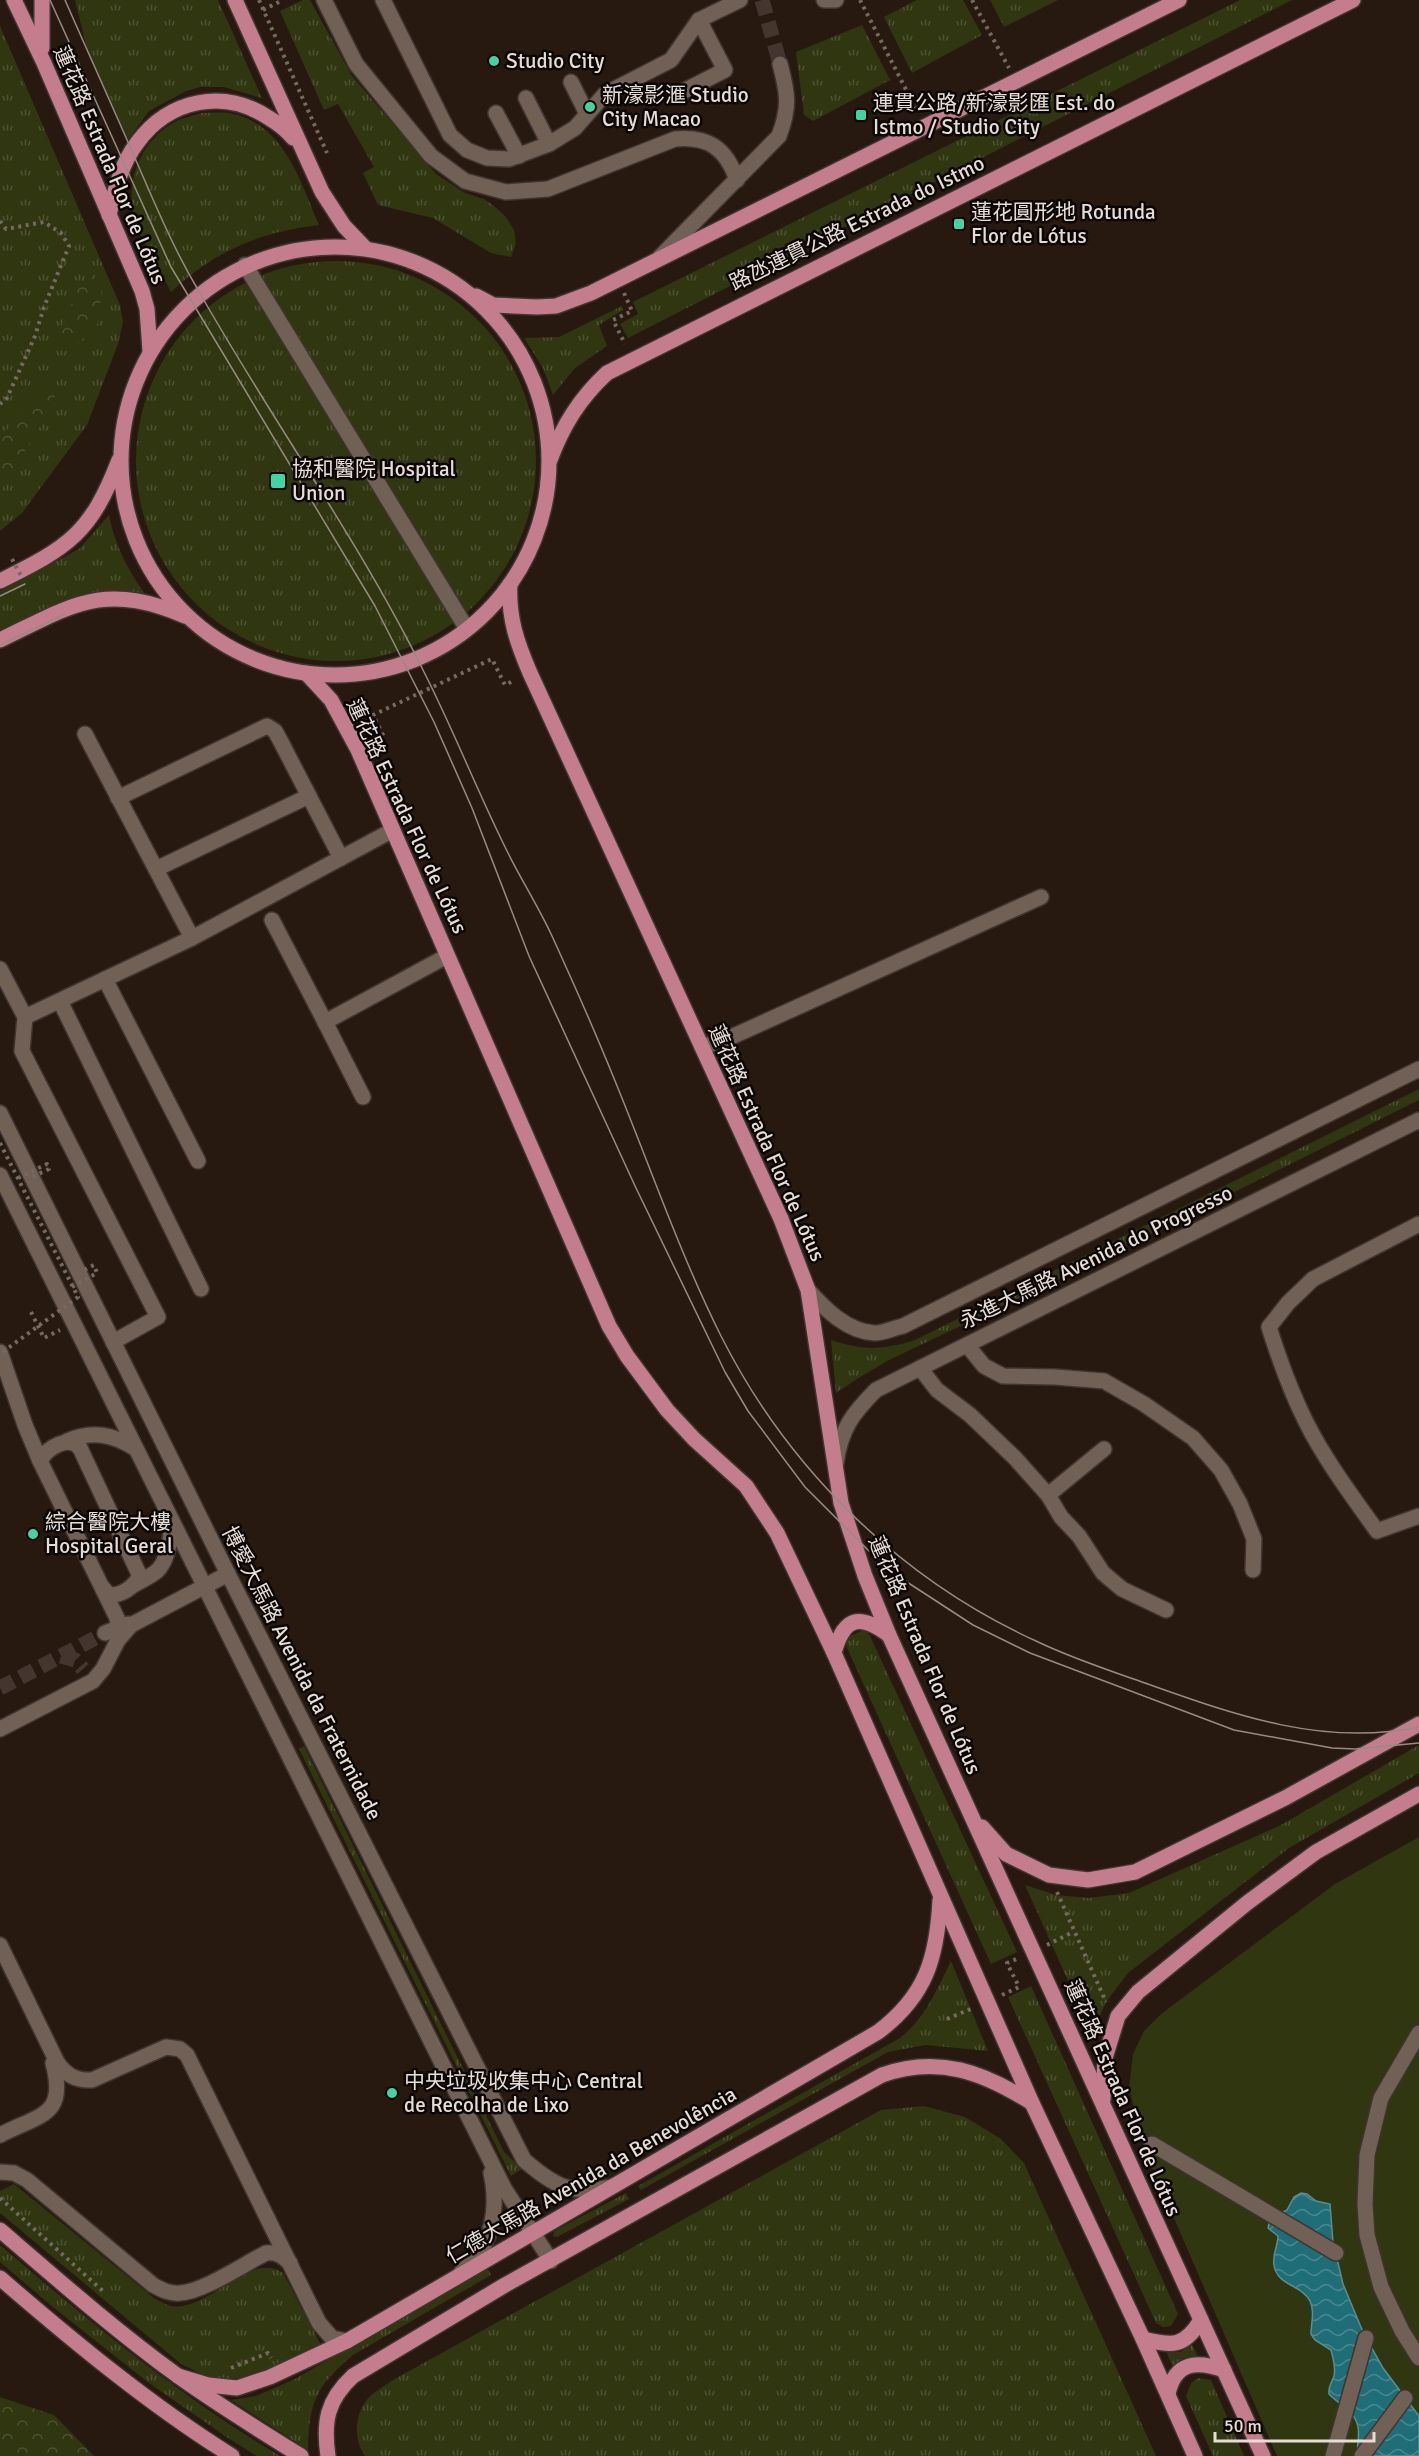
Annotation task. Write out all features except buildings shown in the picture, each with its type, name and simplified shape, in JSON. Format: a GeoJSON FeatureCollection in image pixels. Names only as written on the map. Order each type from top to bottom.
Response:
{"type":"FeatureCollection","features":[{"type":"Feature","properties":{"kind":"main road","name":"蓮花路 Estrada Flor de Lótus"},"geometry":{"type":"LineString","coordinates":[[15,0],[142,291],[147,309],[150,351]]}},
{"type":"Feature","properties":{"kind":"main road"},"geometry":{"type":"LineString","coordinates":[[42,0],[41,43],[44,63]]}},
{"type":"Feature","properties":{"kind":"main road"},"geometry":{"type":"LineString","coordinates":[[235,0],[333,212],[365,248]]}},
{"type":"Feature","properties":{"kind":"main road"},"geometry":{"type":"LineString","coordinates":[[0,581],[57,552],[82,531],[108,488],[120,456],[129,402],[150,351],[181,311],[220,279],[245,265],[265,257],[315,247],[365,248],[399,256],[431,269],[493,305],[556,306],[618,280],[1179,0]]}},
{"type":"Feature","properties":{"kind":"main road","name":"路氹連貫公路 Estrada do Istmo"},"geometry":{"type":"LineString","coordinates":[[549,463],[564,426],[575,408],[607,373],[1353,0]]}},
{"type":"Feature","properties":{"kind":"main road"},"geometry":{"type":"LineString","coordinates":[[109,215],[117,183],[136,144],[147,129],[167,113],[188,105],[208,100],[230,101],[253,107],[286,128],[304,152]]}},
{"type":"Feature","properties":{"kind":"main road"},"geometry":{"type":"LineString","coordinates":[[0,640],[59,612],[96,598],[115,598],[159,605],[190,619],[234,650],[262,662],[306,673],[345,675],[384,669],[421,657],[455,638],[485,614],[510,584],[531,546],[544,506],[549,463],[543,412],[526,364],[498,322],[460,287]]}},
{"type":"Feature","properties":{"kind":"main road"},"geometry":{"type":"LineString","coordinates":[[120,456],[124,497],[135,536],[153,573],[190,619]]}},
{"type":"Feature","properties":{"kind":"main road","name":"蓮花路 Estrada Flor de Lótus"},"geometry":{"type":"LineString","coordinates":[[510,584],[509,603],[512,622],[530,673],[781,1219],[808,1290],[818,1345],[835,1472],[843,1509],[865,1576],[889,1635],[1263,2456]]}},
{"type":"Feature","properties":{"kind":"main road","name":"蓮花路 Estrada Flor de Lótus"},"geometry":{"type":"LineString","coordinates":[[306,673],[331,700],[357,750],[609,1326],[627,1356],[673,1417],[746,1486],[777,1533],[834,1653],[1032,2103],[1143,2338],[1195,2456]]}},
{"type":"Feature","properties":{"kind":"main road"},"geometry":{"type":"LineString","coordinates":[[834,1653],[839,1635],[846,1626],[855,1623],[874,1624],[889,1635]]}},
{"type":"Feature","properties":{"kind":"main road"},"geometry":{"type":"LineString","coordinates":[[972,1815],[1006,1854],[1049,1875],[1088,1880],[1135,1872],[1285,1798],[1419,1724]]}},
{"type":"Feature","properties":{"kind":"main road"},"geometry":{"type":"LineString","coordinates":[[1103,2105],[1105,2058],[1121,2013],[1138,1992],[1169,1965],[1316,1852],[1419,1794]]}},
{"type":"Feature","properties":{"kind":"main road","name":"仁德大馬路 Avenida da Benevolência"},"geometry":{"type":"LineString","coordinates":[[178,2376],[208,2385],[237,2388],[251,2384],[347,2341],[879,2032],[900,2016],[921,1987],[938,1935],[940,1897]]}},
{"type":"Feature","properties":{"kind":"main road"},"geometry":{"type":"LineString","coordinates":[[328,2456],[325,2437],[331,2403],[340,2388],[353,2376],[505,2285],[871,2080],[900,2068],[916,2065],[950,2066],[993,2080],[1032,2103]]}},
{"type":"Feature","properties":{"kind":"main road"},"geometry":{"type":"LineString","coordinates":[[0,2230],[73,2293],[178,2376],[243,2421],[301,2456]]}},
{"type":"Feature","properties":{"kind":"main road"},"geometry":{"type":"LineString","coordinates":[[0,2278],[46,2318],[131,2385],[232,2456]]}},
{"type":"Feature","properties":{"kind":"main road"},"geometry":{"type":"LineString","coordinates":[[1143,2338],[1168,2345],[1182,2341],[1194,2331],[1201,2320]]}},
{"type":"Feature","properties":{"kind":"main road"},"geometry":{"type":"LineString","coordinates":[[1168,2394],[1171,2379],[1180,2370],[1205,2364],[1224,2370]]}},
{"type":"Feature","properties":{"kind":"street"},"geometry":{"type":"LineString","coordinates":[[324,0],[356,64],[430,156],[465,181],[506,192],[548,189],[675,139],[691,138],[707,142],[720,150],[731,163],[737,180]]}},
{"type":"Feature","properties":{"kind":"street"},"geometry":{"type":"LineString","coordinates":[[383,0],[450,135],[467,150],[487,158],[509,159],[549,144],[575,128],[605,94],[671,60],[699,20],[740,0]]}},
{"type":"Feature","properties":{"kind":"street"},"geometry":{"type":"LineString","coordinates":[[824,0],[836,0]]}},
{"type":"Feature","properties":{"kind":"street"},"geometry":{"type":"LineString","coordinates":[[676,95],[725,69],[699,20]]}},
{"type":"Feature","properties":{"kind":"street"},"geometry":{"type":"LineString","coordinates":[[658,259],[779,136],[788,114],[786,86],[780,64]]}},
{"type":"Feature","properties":{"kind":"street"},"geometry":{"type":"LineString","coordinates":[[572,82],[587,114]]}},
{"type":"Feature","properties":{"kind":"street"},"geometry":{"type":"LineString","coordinates":[[526,98],[549,144]]}},
{"type":"Feature","properties":{"kind":"street"},"geometry":{"type":"LineString","coordinates":[[496,113],[519,156]]}},
{"type":"Feature","properties":{"kind":"street"},"geometry":{"type":"LineString","coordinates":[[245,265],[467,628]]}},
{"type":"Feature","properties":{"kind":"street"},"geometry":{"type":"LineString","coordinates":[[118,798],[267,726],[275,731],[341,858]]}},
{"type":"Feature","properties":{"kind":"street"},"geometry":{"type":"LineString","coordinates":[[85,734],[192,938]]}},
{"type":"Feature","properties":{"kind":"street"},"geometry":{"type":"LineString","coordinates":[[156,869],[309,796]]}},
{"type":"Feature","properties":{"kind":"street"},"geometry":{"type":"LineString","coordinates":[[26,1017],[192,938],[393,830]]}},
{"type":"Feature","properties":{"kind":"street"},"geometry":{"type":"LineString","coordinates":[[702,1047],[729,1038],[1041,897]]}},
{"type":"Feature","properties":{"kind":"street"},"geometry":{"type":"LineString","coordinates":[[272,920],[363,1097]]}},
{"type":"Feature","properties":{"kind":"street"},"geometry":{"type":"LineString","coordinates":[[325,1022],[447,956]]}},
{"type":"Feature","properties":{"kind":"street"},"geometry":{"type":"LineString","coordinates":[[0,969],[26,1017],[22,1051],[158,1317],[113,1342]]}},
{"type":"Feature","properties":{"kind":"street"},"geometry":{"type":"LineString","coordinates":[[105,979],[198,1161]]}},
{"type":"Feature","properties":{"kind":"street"},"geometry":{"type":"LineString","coordinates":[[60,1001],[201,1289]]}},
{"type":"Feature","properties":{"kind":"street","name":"永進大馬路 Avenida do Progresso"},"geometry":{"type":"LineString","coordinates":[[808,1290],[828,1313],[852,1326],[874,1333],[903,1326],[1419,1069]]}},
{"type":"Feature","properties":{"kind":"street","name":"博愛大馬路 Avenida da Fraternidade"},"geometry":{"type":"LineString","coordinates":[[0,1113],[25,1178],[80,1272],[228,1574],[524,2160],[545,2179],[567,2188],[591,2191],[616,2186]]}},
{"type":"Feature","properties":{"kind":"street","name":"永進大馬路 Avenida do Progresso"},"geometry":{"type":"LineString","coordinates":[[835,1472],[839,1440],[854,1412],[876,1390],[1419,1120]]}},
{"type":"Feature","properties":{"kind":"street"},"geometry":{"type":"LineString","coordinates":[[0,1175],[504,2188],[550,2261]]}},
{"type":"Feature","properties":{"kind":"street"},"geometry":{"type":"LineString","coordinates":[[1419,1224],[1313,1279],[1288,1303],[1269,1327],[1278,1358],[1306,1423],[1341,1480],[1377,1531],[1419,1516]]}},
{"type":"Feature","properties":{"kind":"street"},"geometry":{"type":"LineString","coordinates":[[967,1345],[984,1366],[1003,1376],[1104,1381],[1144,1404],[1192,1438],[1221,1470],[1240,1504],[1254,1539],[1253,1570]]}},
{"type":"Feature","properties":{"kind":"street"},"geometry":{"type":"LineString","coordinates":[[0,1353],[37,1454],[102,1587],[114,1633],[99,1674],[79,1689],[0,1729]]}},
{"type":"Feature","properties":{"kind":"street"},"geometry":{"type":"LineString","coordinates":[[920,1368],[937,1390],[970,1415],[1015,1458],[1048,1495],[1061,1517],[1079,1536],[1103,1573],[1122,1589],[1166,1610]]}},
{"type":"Feature","properties":{"kind":"street"},"geometry":{"type":"LineString","coordinates":[[37,1454],[82,1435],[93,1433],[116,1438],[136,1449]]}},
{"type":"Feature","properties":{"kind":"street"},"geometry":{"type":"LineString","coordinates":[[136,1449],[161,1437]]}},
{"type":"Feature","properties":{"kind":"street"},"geometry":{"type":"LineString","coordinates":[[67,1441],[74,1442],[80,1448],[137,1567],[139,1577],[132,1586]]}},
{"type":"Feature","properties":{"kind":"street"},"geometry":{"type":"LineString","coordinates":[[1048,1495],[1104,1449]]}},
{"type":"Feature","properties":{"kind":"street"},"geometry":{"type":"LineString","coordinates":[[102,1587],[113,1595],[158,1570],[170,1542],[172,1520]]}},
{"type":"Feature","properties":{"kind":"street"},"geometry":{"type":"LineString","coordinates":[[114,1633],[228,1574]]}},
{"type":"Feature","properties":{"kind":"street"},"geometry":{"type":"LineString","coordinates":[[79,1689],[84,1678],[83,1669]]}},
{"type":"Feature","properties":{"kind":"street"},"geometry":{"type":"LineString","coordinates":[[0,1945],[50,2048],[62,2069],[69,2076],[92,2080],[166,2047],[180,2049],[187,2055],[319,2323],[332,2338],[347,2341]]}},
{"type":"Feature","properties":{"kind":"street"},"geometry":{"type":"LineString","coordinates":[[1419,2033],[1381,2097],[1368,2154],[1365,2204],[1367,2235],[1381,2287],[1402,2331],[1419,2358]]}},
{"type":"Feature","properties":{"kind":"street"},"geometry":{"type":"LineString","coordinates":[[0,2135],[50,2110],[56,2102],[59,2087],[50,2048]]}},
{"type":"Feature","properties":{"kind":"street"},"geometry":{"type":"LineString","coordinates":[[1152,2144],[1336,2253]]}},
{"type":"Feature","properties":{"kind":"street"},"geometry":{"type":"LineString","coordinates":[[459,2276],[480,2252],[493,2221],[494,2188],[488,2155]]}},
{"type":"Feature","properties":{"kind":"street"},"geometry":{"type":"LineString","coordinates":[[0,2172],[14,2173],[27,2180],[153,2285],[166,2292],[178,2294],[199,2288],[260,2256],[274,2252],[290,2263]]}},
{"type":"Feature","properties":{"kind":"street"},"geometry":{"type":"LineString","coordinates":[[1333,2456],[1366,2338]]}},
{"type":"Feature","properties":{"kind":"street"},"geometry":{"type":"LineString","coordinates":[[1362,2456],[1405,2398]]}},
{"type":"Feature","properties":{"kind":"path"},"geometry":{"type":"LineString","coordinates":[[259,0],[327,153]]}},
{"type":"Feature","properties":{"kind":"path"},"geometry":{"type":"LineString","coordinates":[[263,10],[283,0]]}},
{"type":"Feature","properties":{"kind":"path"},"geometry":{"type":"LineString","coordinates":[[860,0],[925,126]]}},
{"type":"Feature","properties":{"kind":"path"},"geometry":{"type":"LineString","coordinates":[[972,0],[1016,81]]}},
{"type":"Feature","properties":{"kind":"path"},"geometry":{"type":"LineString","coordinates":[[0,221],[6,229],[44,222],[61,233],[69,246],[44,307],[35,336],[7,398],[0,404]]}},
{"type":"Feature","properties":{"kind":"path"},"geometry":{"type":"LineString","coordinates":[[618,280],[632,311],[613,320],[632,359]]}},
{"type":"Feature","properties":{"kind":"path"},"geometry":{"type":"LineString","coordinates":[[12,559],[21,576]]}},
{"type":"Feature","properties":{"kind":"path"},"geometry":{"type":"LineString","coordinates":[[357,750],[384,737],[373,715],[492,659],[505,685],[530,673]]}},
{"type":"Feature","properties":{"kind":"path"},"geometry":{"type":"LineString","coordinates":[[0,1143],[25,1178],[78,1297],[0,1353]]}},
{"type":"Feature","properties":{"kind":"path"},"geometry":{"type":"LineString","coordinates":[[47,1164],[48,1169],[25,1178],[47,1164]]}},
{"type":"Feature","properties":{"kind":"path"},"geometry":{"type":"LineString","coordinates":[[72,1287],[98,1273],[94,1265],[80,1272]]}},
{"type":"Feature","properties":{"kind":"path"},"geometry":{"type":"LineString","coordinates":[[38,1325],[31,1312],[44,1338],[74,1322]]}},
{"type":"Feature","properties":{"kind":"path"},"geometry":{"type":"LineString","coordinates":[[1059,1876],[1056,1895],[1106,2002],[1121,2013]]}},
{"type":"Feature","properties":{"kind":"path"},"geometry":{"type":"LineString","coordinates":[[947,2019],[1019,1987],[1007,1963],[1073,1932]]}},
{"type":"Feature","properties":{"kind":"path"},"geometry":{"type":"LineString","coordinates":[[0,2198],[111,2299]]}},
{"type":"Feature","properties":{"kind":"path"},"geometry":{"type":"LineString","coordinates":[[222,2370],[247,2363],[268,2353],[279,2372]]}},
{"type":"Feature","properties":{"kind":"green space"},"geometry":{"type":"Polygon","coordinates":[[[75,0],[218,0],[262,98],[224,87],[200,87],[186,91],[149,111],[128,140],[87,49],[75,0]]]}},
{"type":"Feature","properties":{"kind":"green space"},"geometry":{"type":"Polygon","coordinates":[[[303,0],[310,0],[352,76],[436,174],[465,193],[484,199],[505,216],[514,230],[516,243],[511,257],[491,253],[433,218],[378,205],[363,173],[374,167],[338,104],[324,110],[280,11],[303,0]]]}},
{"type":"Feature","properties":{"kind":"green space"},"geometry":{"type":"Polygon","coordinates":[[[917,0],[963,0],[982,35],[912,73],[884,17],[917,0]]]}},
{"type":"Feature","properties":{"kind":"green space"},"geometry":{"type":"Polygon","coordinates":[[[990,0],[1058,0],[1004,27],[990,0]]]}},
{"type":"Feature","properties":{"kind":"green space"},"geometry":{"type":"Polygon","coordinates":[[[1240,0],[1292,0],[628,338],[620,324],[638,314],[633,302],[1240,0]]]}},
{"type":"Feature","properties":{"kind":"green space"},"geometry":{"type":"Polygon","coordinates":[[[862,25],[890,80],[813,121],[804,115],[796,52],[862,25]]]}},
{"type":"Feature","properties":{"kind":"green space"},"geometry":{"type":"Polygon","coordinates":[[[0,26],[120,305],[123,322],[118,344],[87,425],[22,513],[0,531],[0,26]]]}},
{"type":"Feature","properties":{"kind":"green space"},"geometry":{"type":"Polygon","coordinates":[[[201,113],[229,113],[248,119],[277,141],[297,173],[319,225],[257,238],[239,246],[204,265],[171,292],[136,225],[132,203],[134,176],[138,163],[153,139],[178,121],[201,113]]]}},
{"type":"Feature","properties":{"kind":"green space"},"geometry":{"type":"Polygon","coordinates":[[[336,261],[375,265],[413,276],[463,306],[491,334],[521,384],[532,422],[536,461],[532,500],[521,538],[491,588],[463,616],[413,646],[375,657],[336,661],[297,657],[259,646],[209,616],[181,588],[151,538],[140,500],[136,461],[140,422],[151,384],[181,334],[209,306],[259,276],[297,265],[336,261]]]}},
{"type":"Feature","properties":{"kind":"green space"},"geometry":{"type":"Polygon","coordinates":[[[92,270],[102,288],[98,323],[75,347],[63,352],[58,347],[75,289],[88,281],[92,270]]]}},
{"type":"Feature","properties":{"kind":"green space"},"geometry":{"type":"Polygon","coordinates":[[[622,306],[623,310],[599,325],[607,346],[575,368],[553,395],[543,368],[524,338],[559,337],[622,306]]]}},
{"type":"Feature","properties":{"kind":"green space"},"geometry":{"type":"Polygon","coordinates":[[[55,388],[54,404],[0,492],[0,435],[9,428],[28,401],[43,391],[55,388]]]}},
{"type":"Feature","properties":{"kind":"green space"},"geometry":{"type":"Polygon","coordinates":[[[109,515],[122,556],[145,594],[125,592],[86,594],[0,634],[0,591],[79,549],[109,515]]]}},
{"type":"Feature","properties":{"kind":"green space"},"geometry":{"type":"Polygon","coordinates":[[[1419,1089],[1419,1100],[1080,1269],[889,1360],[836,1393],[831,1340],[873,1348],[915,1340],[1419,1089]]]}},
{"type":"Feature","properties":{"kind":"green space"},"geometry":{"type":"Polygon","coordinates":[[[866,1631],[870,1636],[1017,1952],[991,1964],[847,1648],[846,1642],[850,1636],[866,1631]]]}},
{"type":"Feature","properties":{"kind":"green space"},"geometry":{"type":"Polygon","coordinates":[[[1419,1745],[1419,1773],[1289,1848],[1128,1973],[1106,2002],[1092,2034],[1025,1885],[1056,1895],[1089,1898],[1129,1893],[1281,1825],[1419,1745]]]}},
{"type":"Feature","properties":{"kind":"green space"},"geometry":{"type":"Polygon","coordinates":[[[304,1746],[504,2152],[522,2169],[511,2176],[299,1749],[304,1746]]]}},
{"type":"Feature","properties":{"kind":"green space"},"geometry":{"type":"Polygon","coordinates":[[[1419,1837],[1419,2456],[1277,2456],[1144,2149],[1129,2088],[1133,2054],[1144,2031],[1161,2014],[1335,1884],[1419,1837]]]}},
{"type":"Feature","properties":{"kind":"green space"},"geometry":{"type":"Polygon","coordinates":[[[951,1961],[988,2051],[925,2045],[888,2052],[641,2190],[638,2186],[900,2038],[924,2012],[951,1961]]]}},
{"type":"Feature","properties":{"kind":"green space"},"geometry":{"type":"Polygon","coordinates":[[[1031,1986],[1178,2314],[1171,2326],[1163,2327],[1156,2323],[1008,1997],[1031,1986]]]}},
{"type":"Feature","properties":{"kind":"green space"},"geometry":{"type":"Polygon","coordinates":[[[924,2106],[965,2117],[1001,2139],[1024,2163],[1156,2456],[365,2456],[361,2450],[357,2429],[362,2407],[368,2398],[393,2380],[881,2110],[924,2106]]]}},
{"type":"Feature","properties":{"kind":"green space"},"geometry":{"type":"Polygon","coordinates":[[[14,2184],[154,2298],[171,2306],[185,2305],[200,2300],[257,2269],[270,2268],[283,2273],[321,2345],[280,2366],[252,2376],[238,2378],[207,2376],[181,2364],[0,2213],[0,2191],[14,2184]]]}},
{"type":"Feature","properties":{"kind":"green space"},"geometry":{"type":"Polygon","coordinates":[[[626,2193],[629,2199],[557,2237],[553,2236],[554,2231],[626,2193]]]}},
{"type":"Feature","properties":{"kind":"green space"},"geometry":{"type":"Polygon","coordinates":[[[0,2245],[67,2302],[170,2383],[280,2456],[257,2456],[149,2383],[0,2262],[0,2245]]]}},
{"type":"Feature","properties":{"kind":"green space"},"geometry":{"type":"Polygon","coordinates":[[[487,2268],[491,2275],[353,2355],[330,2376],[313,2407],[308,2450],[231,2400],[256,2396],[295,2379],[487,2268]]]}},
{"type":"Feature","properties":{"kind":"green space"},"geometry":{"type":"Polygon","coordinates":[[[1191,2342],[1198,2357],[1183,2358],[1173,2368],[1166,2351],[1181,2352],[1191,2342]]]}},
{"type":"Feature","properties":{"kind":"green space"},"geometry":{"type":"Polygon","coordinates":[[[1198,2378],[1211,2380],[1244,2456],[1213,2456],[1186,2396],[1191,2383],[1198,2378]]]}},
{"type":"Feature","properties":{"kind":"green space"},"geometry":{"type":"Polygon","coordinates":[[[0,2397],[54,2415],[94,2456],[0,2456],[0,2397]]]}},
{"type":"Feature","properties":{"kind":"water"},"geometry":{"type":"Polygon","coordinates":[[[1301,2193],[1307,2194],[1316,2201],[1330,2204],[1333,2242],[1343,2284],[1363,2332],[1383,2368],[1419,2416],[1419,2456],[1358,2456],[1358,2430],[1354,2416],[1329,2394],[1335,2373],[1331,2350],[1315,2340],[1311,2334],[1313,2313],[1306,2295],[1284,2281],[1276,2272],[1274,2258],[1278,2236],[1268,2228],[1270,2219],[1287,2210],[1294,2197],[1301,2193]]]}},
{"type":"Feature","properties":{"kind":"tunnel"},"geometry":{"type":"LineString","coordinates":[[762,0],[780,64]]}},
{"type":"Feature","properties":{"kind":"tunnel"},"geometry":{"type":"LineString","coordinates":[[0,1688],[105,1633]]}},
{"type":"Feature","properties":{"kind":"tunnel"},"geometry":{"type":"LineString","coordinates":[[61,1656],[75,1660],[83,1669]]}},
{"type":"Feature","properties":{"kind":"tram line"},"geometry":{"type":"LineString","coordinates":[[50,0],[171,267],[375,606],[434,722],[472,808],[529,956],[636,1188],[725,1372],[748,1411],[805,1487],[869,1551],[910,1584],[973,1625],[1030,1653],[1234,1730],[1332,1748],[1355,1749],[1419,1743]]}},
{"type":"Feature","properties":{"kind":"tram line"},"geometry":{"type":"LineString","coordinates":[[65,0],[181,260],[371,574],[424,672],[497,830],[576,988],[706,1304],[748,1385],[779,1431],[814,1475],[894,1552],[939,1586],[986,1616],[1049,1647],[1212,1706],[1280,1724],[1348,1733],[1383,1732],[1419,1727]]}},
{"type":"Feature","properties":{"kind":"tram line"},"geometry":{"type":"LineString","coordinates":[[0,596],[25,584]]}},
{"type":"Feature","properties":{"kind":"tram line"},"geometry":{"type":"LineString","coordinates":[[0,645],[65,614]]}},
{"type":"Feature","properties":{"kind":"place","name":"Studio City"},"geometry":{"type":"Point","coordinates":[494,61]}},
{"type":"Feature","properties":{"kind":"place","name":"新濠影滙 Studio City Macao"},"geometry":{"type":"Point","coordinates":[590,107]}},
{"type":"Feature","properties":{"kind":"place","name":"連貫公路/新濠影匯 Est. do Istmo / Studio City"},"geometry":{"type":"Point","coordinates":[861,115]}},
{"type":"Feature","properties":{"kind":"place","name":"蓮花圓形地 Rotunda Flor de Lótus"},"geometry":{"type":"Point","coordinates":[959,224]}},
{"type":"Feature","properties":{"kind":"place","name":"協和醫院 Hospital Union"},"geometry":{"type":"Point","coordinates":[278,481]}},
{"type":"Feature","properties":{"kind":"place","name":"綜合醫院大樓 Hospital Geral"},"geometry":{"type":"Point","coordinates":[33,1534]}},
{"type":"Feature","properties":{"kind":"place","name":"中央垃圾收集中心 Central de Recolha de Lixo"},"geometry":{"type":"Point","coordinates":[392,2093]}}]}
